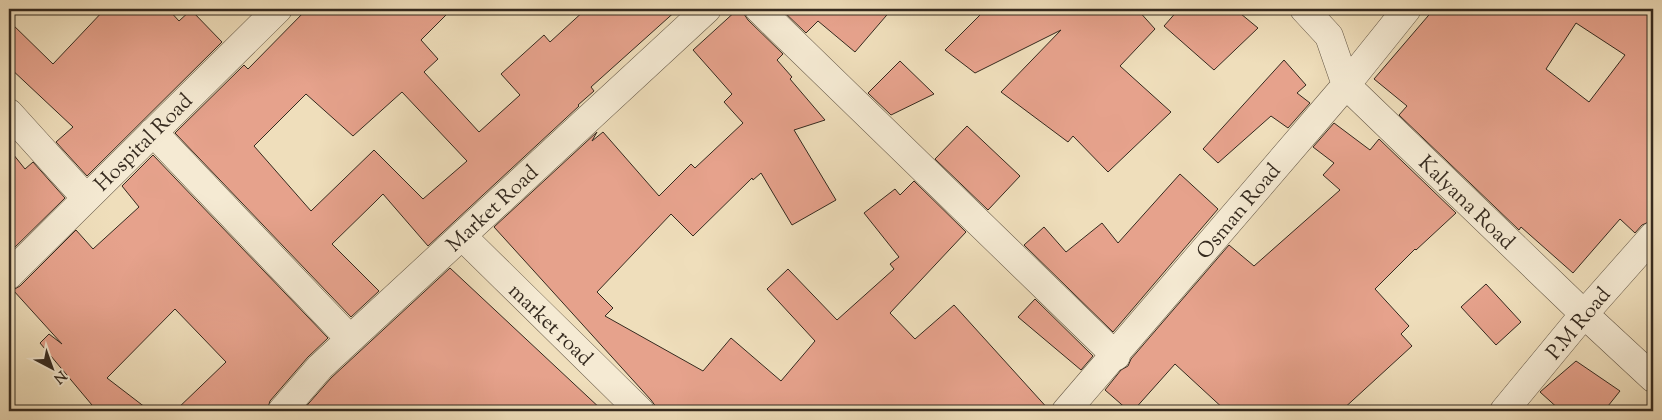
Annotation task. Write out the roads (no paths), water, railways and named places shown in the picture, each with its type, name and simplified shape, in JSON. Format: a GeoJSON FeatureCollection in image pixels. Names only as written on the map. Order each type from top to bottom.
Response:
{"type":"FeatureCollection","features":[{"type":"Feature","properties":{"kind":"street","name":"Hospital Road"},"geometry":{"type":"LineString","coordinates":[[9,275],[278,9]]}},
{"type":"Feature","properties":{"kind":"street","name":"Market Road"},"geometry":{"type":"LineString","coordinates":[[282,411],[320,367],[707,9]]}},
{"type":"Feature","properties":{"kind":"street"},"geometry":{"type":"LineString","coordinates":[[759,9],[1116,356]]}},
{"type":"Feature","properties":{"kind":"street","name":"Kalyana Road"},"geometry":{"type":"LineString","coordinates":[[1304,9],[1329,36],[1346,85],[1653,378]]}},
{"type":"Feature","properties":{"kind":"street","name":"Osman Road"},"geometry":{"type":"LineString","coordinates":[[1066,411],[1116,356],[1346,85],[1407,9]]}},
{"type":"Feature","properties":{"kind":"street"},"geometry":{"type":"LineString","coordinates":[[9,113],[86,198]]}},
{"type":"Feature","properties":{"kind":"street"},"geometry":{"type":"LineString","coordinates":[[153,132],[350,339]]}},
{"type":"Feature","properties":{"kind":"street","name":"market road"},"geometry":{"type":"LineString","coordinates":[[462,236],[640,411]]}},
{"type":"Feature","properties":{"kind":"street","name":"P.M Road"},"geometry":{"type":"LineString","coordinates":[[1504,411],[1584,314],[1653,236]]}}]}
